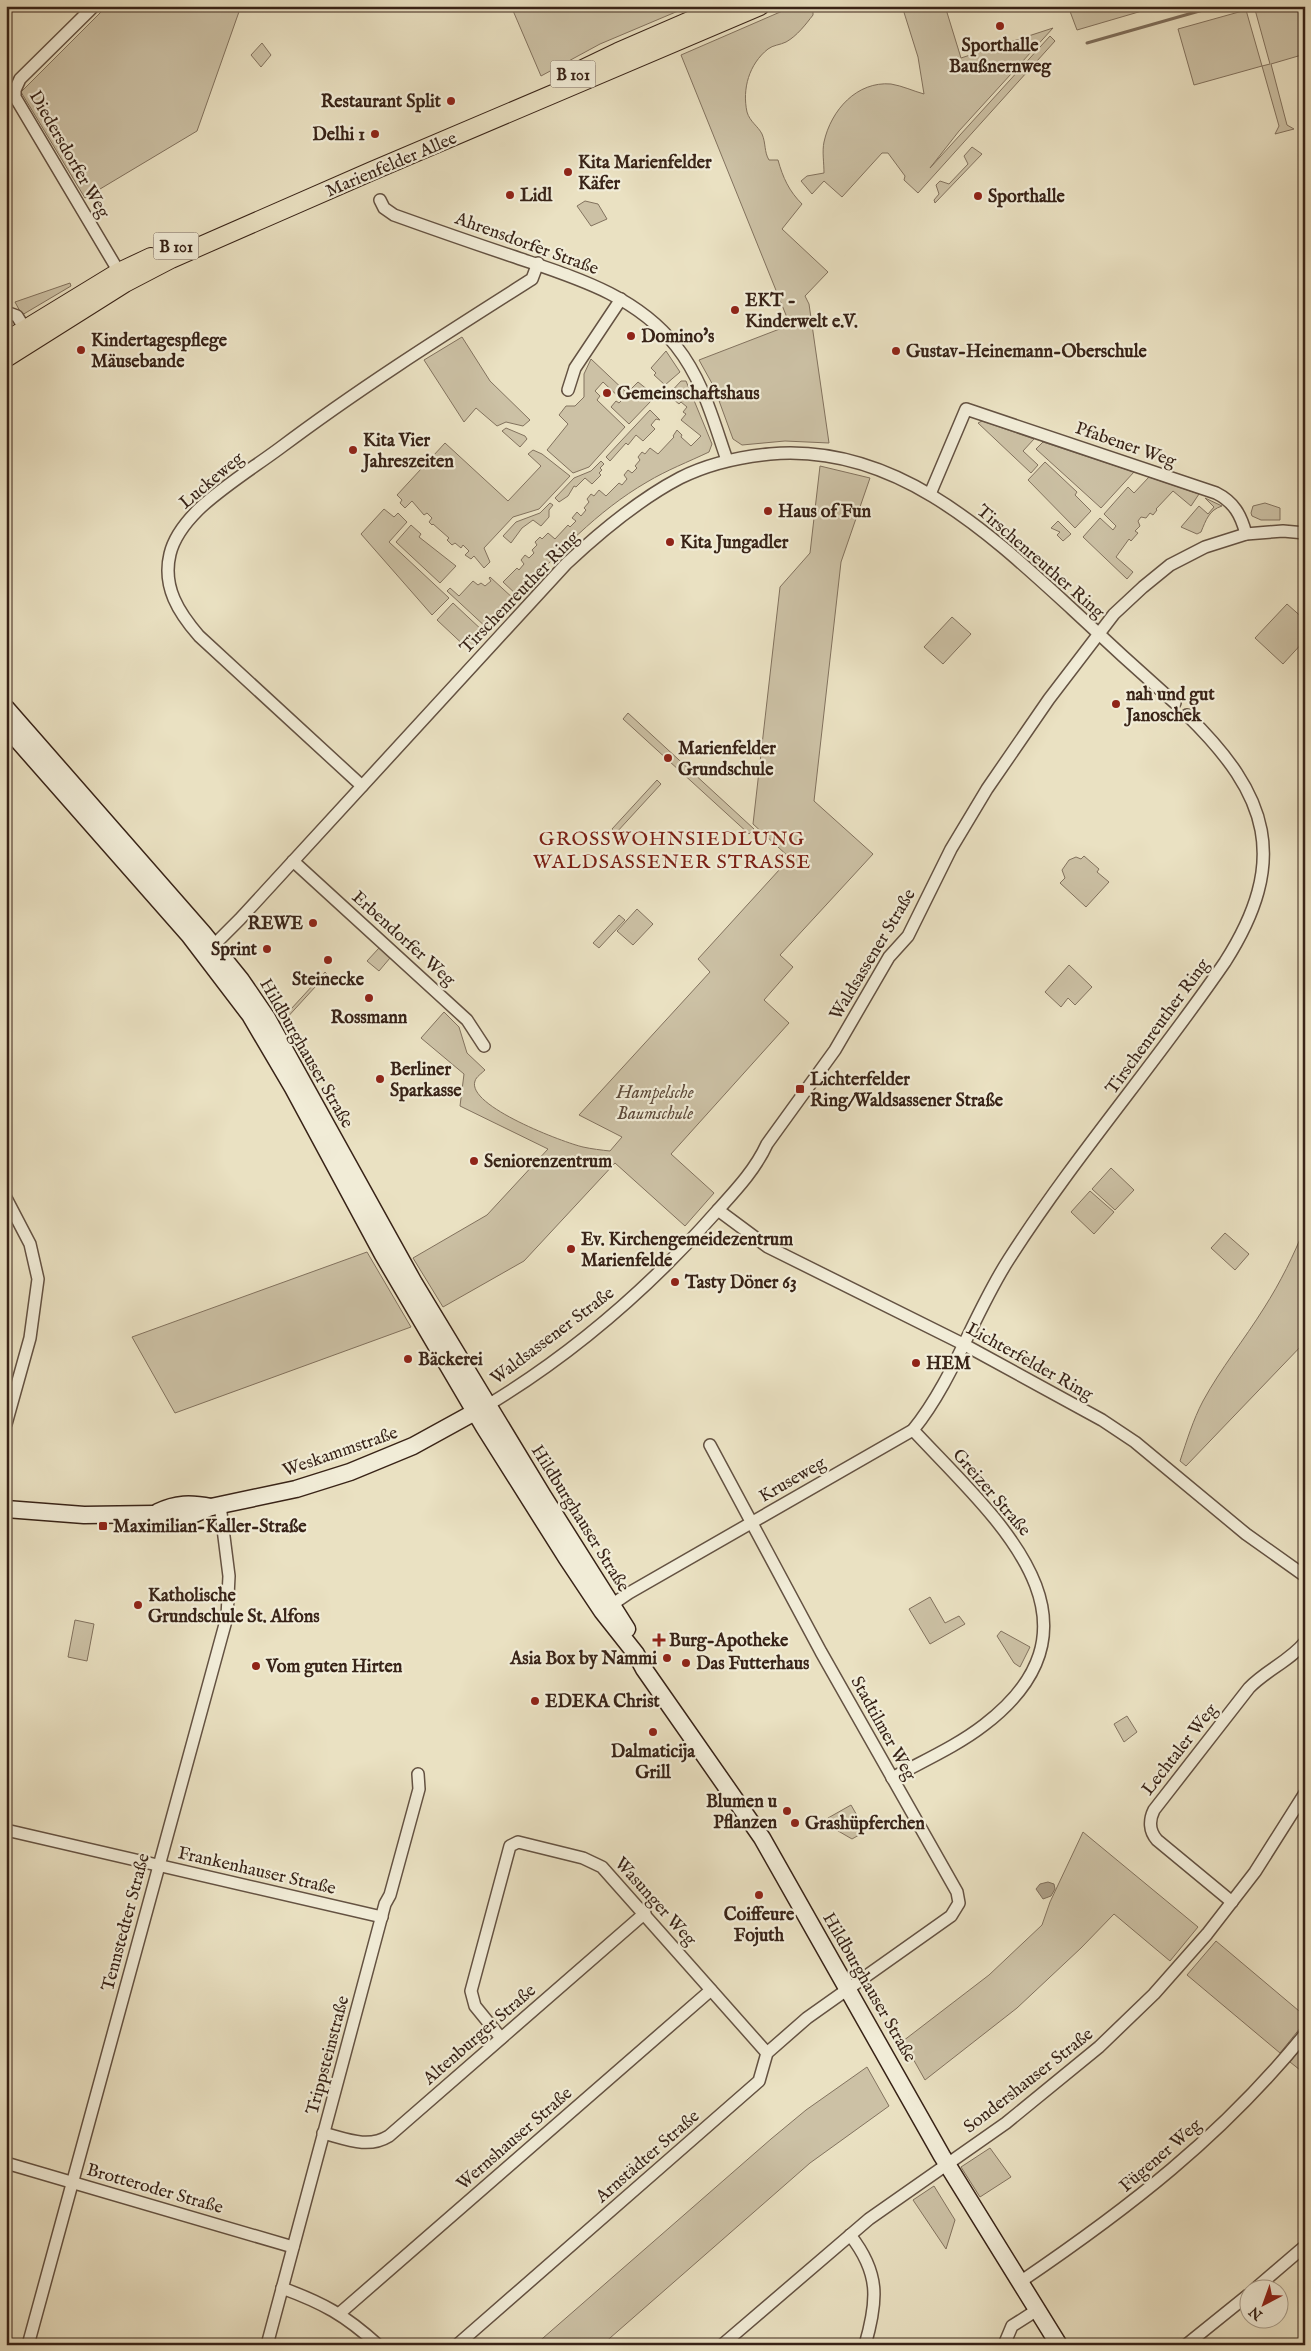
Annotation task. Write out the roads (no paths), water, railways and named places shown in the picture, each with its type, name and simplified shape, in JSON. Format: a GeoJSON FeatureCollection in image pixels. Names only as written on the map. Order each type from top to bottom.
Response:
{"type":"FeatureCollection","features":[{"type":"Feature","properties":{"kind":"main road","name":"Marienfelder Allee"},"geometry":{"type":"LineString","coordinates":[[29,335],[122,278],[536,92],[618,52],[724,6]]}},
{"type":"Feature","properties":{"kind":"main road","name":"Marienfelder Allee"},"geometry":{"type":"LineString","coordinates":[[122,278],[172,259],[372,171],[760,6]]}},
{"type":"Feature","properties":{"kind":"main road","name":"B 101"},"geometry":{"type":"LineString","coordinates":[[6,341],[29,335]]}},
{"type":"Feature","properties":{"kind":"main road","name":"B 101"},"geometry":{"type":"LineString","coordinates":[[6,358],[29,335]]}},
{"type":"Feature","properties":{"kind":"main road","name":"Hildburghauser Straße"},"geometry":{"type":"LineString","coordinates":[[6,708],[209,950],[258,1027],[383,1255],[482,1408],[543,1496],[607,1608],[634,1639],[636,1654],[644,1669],[762,1838],[947,2164],[1059,2345]]}},
{"type":"Feature","properties":{"kind":"main road","name":"Hildburghauser Straße"},"geometry":{"type":"LineString","coordinates":[[6,727],[209,950]]}},
{"type":"Feature","properties":{"kind":"main road","name":"Weskammstraße"},"geometry":{"type":"LineString","coordinates":[[6,1509],[84,1515],[154,1514],[190,1516],[215,1506],[296,1489],[350,1472],[413,1446],[482,1408]]}},
{"type":"Feature","properties":{"kind":"street","name":"Diedersdorfer Weg"},"geometry":{"type":"LineString","coordinates":[[94,6],[20,79],[15,90],[15,98],[122,278]]}},
{"type":"Feature","properties":{"kind":"street","name":"Ahrensdorfer Straße"},"geometry":{"type":"LineString","coordinates":[[380,200],[384,208],[394,215],[586,281],[621,299],[647,317],[664,331],[686,361],[710,405],[727,460]]}},
{"type":"Feature","properties":{"kind":"street","name":"Luckeweg"},"geometry":{"type":"LineString","coordinates":[[362,786],[199,636],[183,617],[170,589],[168,572],[170,555],[175,540],[184,526],[211,499],[387,372],[532,278],[538,263]]}},
{"type":"Feature","properties":{"kind":"street"},"geometry":{"type":"LineString","coordinates":[[568,390],[575,368],[621,299]]}},
{"type":"Feature","properties":{"kind":"street"},"geometry":{"type":"LineString","coordinates":[[6,312],[17,316],[29,335]]}},
{"type":"Feature","properties":{"kind":"street","name":"Pfabener Weg"},"geometry":{"type":"LineString","coordinates":[[930,494],[966,409],[1216,493],[1233,504],[1242,520],[1246,534]]}},
{"type":"Feature","properties":{"kind":"street","name":"Tirschenreuther Ring"},"geometry":{"type":"LineString","coordinates":[[209,950],[294,861],[556,574],[580,551],[658,491],[680,478],[727,460],[786,453],[827,456],[858,462],[883,471],[930,494],[958,512],[1005,548],[1175,703]]}},
{"type":"Feature","properties":{"kind":"street","name":"Waldsassener Straße"},"geometry":{"type":"LineString","coordinates":[[482,1408],[572,1348],[613,1314],[667,1264],[718,1210],[760,1160],[768,1144],[819,1073],[857,1014],[888,957],[908,936],[951,849],[987,790],[1044,706],[1128,601],[1170,565],[1205,547],[1246,534],[1283,531],[1305,533]]}},
{"type":"Feature","properties":{"kind":"street","name":"Tirschenreuther Ring"},"geometry":{"type":"LineString","coordinates":[[963,1344],[1008,1260],[1041,1212],[1223,965],[1240,939],[1255,905],[1260,883],[1263,843],[1254,802],[1230,760],[1187,715]]}},
{"type":"Feature","properties":{"kind":"street","name":"Erbendorfer Weg"},"geometry":{"type":"LineString","coordinates":[[294,861],[468,1020],[484,1046]]}},
{"type":"Feature","properties":{"kind":"street"},"geometry":{"type":"LineString","coordinates":[[6,1198],[30,1244],[38,1280],[30,1338],[6,1424]]}},
{"type":"Feature","properties":{"kind":"street","name":"Lichterfelder Ring"},"geometry":{"type":"LineString","coordinates":[[718,1210],[768,1247],[963,1344],[1102,1420],[1135,1442],[1246,1534],[1305,1576]]}},
{"type":"Feature","properties":{"kind":"street","name":"Kruseweg"},"geometry":{"type":"LineString","coordinates":[[607,1608],[913,1430],[931,1408],[963,1344]]}},
{"type":"Feature","properties":{"kind":"street","name":"Greizer Straße"},"geometry":{"type":"LineString","coordinates":[[892,1778],[980,1728],[1011,1701],[1025,1684],[1035,1665],[1044,1630],[1041,1597],[1025,1560],[1016,1545],[985,1508],[913,1430]]}},
{"type":"Feature","properties":{"kind":"street","name":"Stadtilmer Weg"},"geometry":{"type":"LineString","coordinates":[[710,1446],[892,1778],[957,1892],[959,1903],[950,1916],[849,1990]]}},
{"type":"Feature","properties":{"kind":"street","name":"Tennstedter Straße"},"geometry":{"type":"LineString","coordinates":[[28,2345],[228,1611],[229,1576],[215,1506]]}},
{"type":"Feature","properties":{"kind":"street","name":"Lechtaler Weg"},"geometry":{"type":"LineString","coordinates":[[1232,1902],[1157,1840],[1152,1832],[1151,1818],[1154,1810],[1249,1688],[1265,1672],[1295,1653],[1305,1642]]}},
{"type":"Feature","properties":{"kind":"street","name":"Trippsteinstraße"},"geometry":{"type":"LineString","coordinates":[[267,2345],[323,2132],[419,1789],[418,1774]]}},
{"type":"Feature","properties":{"kind":"street","name":"Sondershauser Straße"},"geometry":{"type":"LineString","coordinates":[[722,2345],[892,2201],[1006,2123],[1099,2047],[1154,1994],[1204,1939],[1277,1840],[1305,1793]]}},
{"type":"Feature","properties":{"kind":"street","name":"Frankenhauser Straße"},"geometry":{"type":"LineString","coordinates":[[6,1830],[382,1917]]}},
{"type":"Feature","properties":{"kind":"street","name":"Wasunger Weg"},"geometry":{"type":"LineString","coordinates":[[501,2038],[474,2006],[471,1991],[511,1844],[518,1842],[593,1862],[610,1874],[766,2053]]}},
{"type":"Feature","properties":{"kind":"street","name":"Altenburger Straße"},"geometry":{"type":"LineString","coordinates":[[323,2132],[361,2143],[376,2143],[382,2140],[645,1914]]}},
{"type":"Feature","properties":{"kind":"street","name":"Wernshauser Straße"},"geometry":{"type":"LineString","coordinates":[[340,2313],[711,1990]]}},
{"type":"Feature","properties":{"kind":"street"},"geometry":{"type":"LineString","coordinates":[[766,2053],[807,2018],[849,1990]]}},
{"type":"Feature","properties":{"kind":"street","name":"Fügener Weg"},"geometry":{"type":"LineString","coordinates":[[1020,2282],[1114,2216],[1174,2169],[1268,2078],[1305,2034]]}},
{"type":"Feature","properties":{"kind":"street","name":"Arnstädter Straße"},"geometry":{"type":"LineString","coordinates":[[457,2345],[759,2082],[766,2053]]}},
{"type":"Feature","properties":{"kind":"street","name":"Brotteroder Straße"},"geometry":{"type":"LineString","coordinates":[[6,2163],[293,2246]]}},
{"type":"Feature","properties":{"kind":"street"},"geometry":{"type":"LineString","coordinates":[[850,2235],[866,2258],[873,2275],[875,2307],[866,2345]]}},
{"type":"Feature","properties":{"kind":"street"},"geometry":{"type":"LineString","coordinates":[[1268,2278],[1305,2246]]}},
{"type":"Feature","properties":{"kind":"street"},"geometry":{"type":"LineString","coordinates":[[282,2288],[317,2301],[340,2313],[378,2345]]}},
{"type":"Feature","properties":{"kind":"street"},"geometry":{"type":"LineString","coordinates":[[1186,2345],[1238,2303]]}},
{"type":"Feature","properties":{"kind":"street"},"geometry":{"type":"LineString","coordinates":[[1004,2345],[1012,2326],[1037,2310]]}},
{"type":"Feature","properties":{"kind":"waterway"},"geometry":{"type":"LineString","coordinates":[[1087,43],[1217,6]]}},
{"type":"Feature","properties":{"kind":"place","name":"Sporthalle Baußnernweg"},"geometry":{"type":"Point","coordinates":[1000,26]}},
{"type":"Feature","properties":{"kind":"place","name":"Restaurant Split"},"geometry":{"type":"Point","coordinates":[451,101]}},
{"type":"Feature","properties":{"kind":"place","name":"Delhi 1"},"geometry":{"type":"Point","coordinates":[375,134]}},
{"type":"Feature","properties":{"kind":"place","name":"Kita Marienfelder Käfer"},"geometry":{"type":"Point","coordinates":[568,172]}},
{"type":"Feature","properties":{"kind":"place","name":"Lidl"},"geometry":{"type":"Point","coordinates":[510,195]}},
{"type":"Feature","properties":{"kind":"place","name":"Sporthalle"},"geometry":{"type":"Point","coordinates":[978,196]}},
{"type":"Feature","properties":{"kind":"place","name":"EKT - Kinderwelt e.V."},"geometry":{"type":"Point","coordinates":[735,310]}},
{"type":"Feature","properties":{"kind":"place","name":"Domino's"},"geometry":{"type":"Point","coordinates":[631,336]}},
{"type":"Feature","properties":{"kind":"place","name":"Kindertagespflege Mäusebande"},"geometry":{"type":"Point","coordinates":[81,350]}},
{"type":"Feature","properties":{"kind":"place","name":"Gustav-Heinemann-Oberschule"},"geometry":{"type":"Point","coordinates":[896,351]}},
{"type":"Feature","properties":{"kind":"place","name":"Gemeinschaftshaus"},"geometry":{"type":"Point","coordinates":[607,393]}},
{"type":"Feature","properties":{"kind":"place","name":"Kita Vier Jahreszeiten"},"geometry":{"type":"Point","coordinates":[353,450]}},
{"type":"Feature","properties":{"kind":"place","name":"Haus of Fun"},"geometry":{"type":"Point","coordinates":[768,511]}},
{"type":"Feature","properties":{"kind":"place","name":"Kita Jungadler"},"geometry":{"type":"Point","coordinates":[670,542]}},
{"type":"Feature","properties":{"kind":"place","name":"nah und gut Janoschek"},"geometry":{"type":"Point","coordinates":[1116,704]}},
{"type":"Feature","properties":{"kind":"place","name":"Marienfelder Grundschule"},"geometry":{"type":"Point","coordinates":[668,758]}},
{"type":"Feature","properties":{"kind":"place","name":"REWE"},"geometry":{"type":"Point","coordinates":[313,923]}},
{"type":"Feature","properties":{"kind":"place","name":"Sprint"},"geometry":{"type":"Point","coordinates":[267,949]}},
{"type":"Feature","properties":{"kind":"place","name":"Steinecke"},"geometry":{"type":"Point","coordinates":[328,960]}},
{"type":"Feature","properties":{"kind":"place","name":"Rossmann"},"geometry":{"type":"Point","coordinates":[369,998]}},
{"type":"Feature","properties":{"kind":"place","name":"Berliner Sparkasse"},"geometry":{"type":"Point","coordinates":[380,1079]}},
{"type":"Feature","properties":{"kind":"place","name":"Lichterfelder Ring/Waldsassener Straße"},"geometry":{"type":"Point","coordinates":[800,1089]}},
{"type":"Feature","properties":{"kind":"place","name":"Seniorenzentrum"},"geometry":{"type":"Point","coordinates":[474,1161]}},
{"type":"Feature","properties":{"kind":"place","name":"Ev. Kirchengemeidezentrum Marienfelde"},"geometry":{"type":"Point","coordinates":[571,1249]}},
{"type":"Feature","properties":{"kind":"place","name":"Tasty Döner 63"},"geometry":{"type":"Point","coordinates":[675,1282]}},
{"type":"Feature","properties":{"kind":"place","name":"Bäckerei"},"geometry":{"type":"Point","coordinates":[408,1359]}},
{"type":"Feature","properties":{"kind":"place","name":"HEM"},"geometry":{"type":"Point","coordinates":[916,1363]}},
{"type":"Feature","properties":{"kind":"place","name":"Maximilian-Kaller-Straße"},"geometry":{"type":"Point","coordinates":[103,1526]}},
{"type":"Feature","properties":{"kind":"place","name":"Katholische Grundschule St. Alfons"},"geometry":{"type":"Point","coordinates":[138,1605]}},
{"type":"Feature","properties":{"kind":"place","name":"Burg-Apotheke"},"geometry":{"type":"Point","coordinates":[659,1640]}},
{"type":"Feature","properties":{"kind":"place","name":"Asia Box by Nammi"},"geometry":{"type":"Point","coordinates":[667,1658]}},
{"type":"Feature","properties":{"kind":"place","name":"Das Futterhaus"},"geometry":{"type":"Point","coordinates":[686,1663]}},
{"type":"Feature","properties":{"kind":"place","name":"Vom guten Hirten"},"geometry":{"type":"Point","coordinates":[256,1666]}},
{"type":"Feature","properties":{"kind":"place","name":"EDEKA Christ"},"geometry":{"type":"Point","coordinates":[535,1701]}},
{"type":"Feature","properties":{"kind":"place","name":"Dalmaticija Grill"},"geometry":{"type":"Point","coordinates":[653,1732]}},
{"type":"Feature","properties":{"kind":"place","name":"Blumen u Pflanzen"},"geometry":{"type":"Point","coordinates":[787,1811]}},
{"type":"Feature","properties":{"kind":"place","name":"Grashüpferchen"},"geometry":{"type":"Point","coordinates":[795,1823]}},
{"type":"Feature","properties":{"kind":"place","name":"Coiffeure Fojuth"},"geometry":{"type":"Point","coordinates":[759,1895]}},
{"type":"Feature","properties":{"kind":"district","name":"GROSSWOHNSIEDLUNG WALDSASSENER STRASSE"},"geometry":{"type":"Point","coordinates":[672,850]}},
{"type":"Feature","properties":{"kind":"park label","name":"Hampelsche Baumschule"},"geometry":{"type":"Point","coordinates":[655,1102]}}]}
